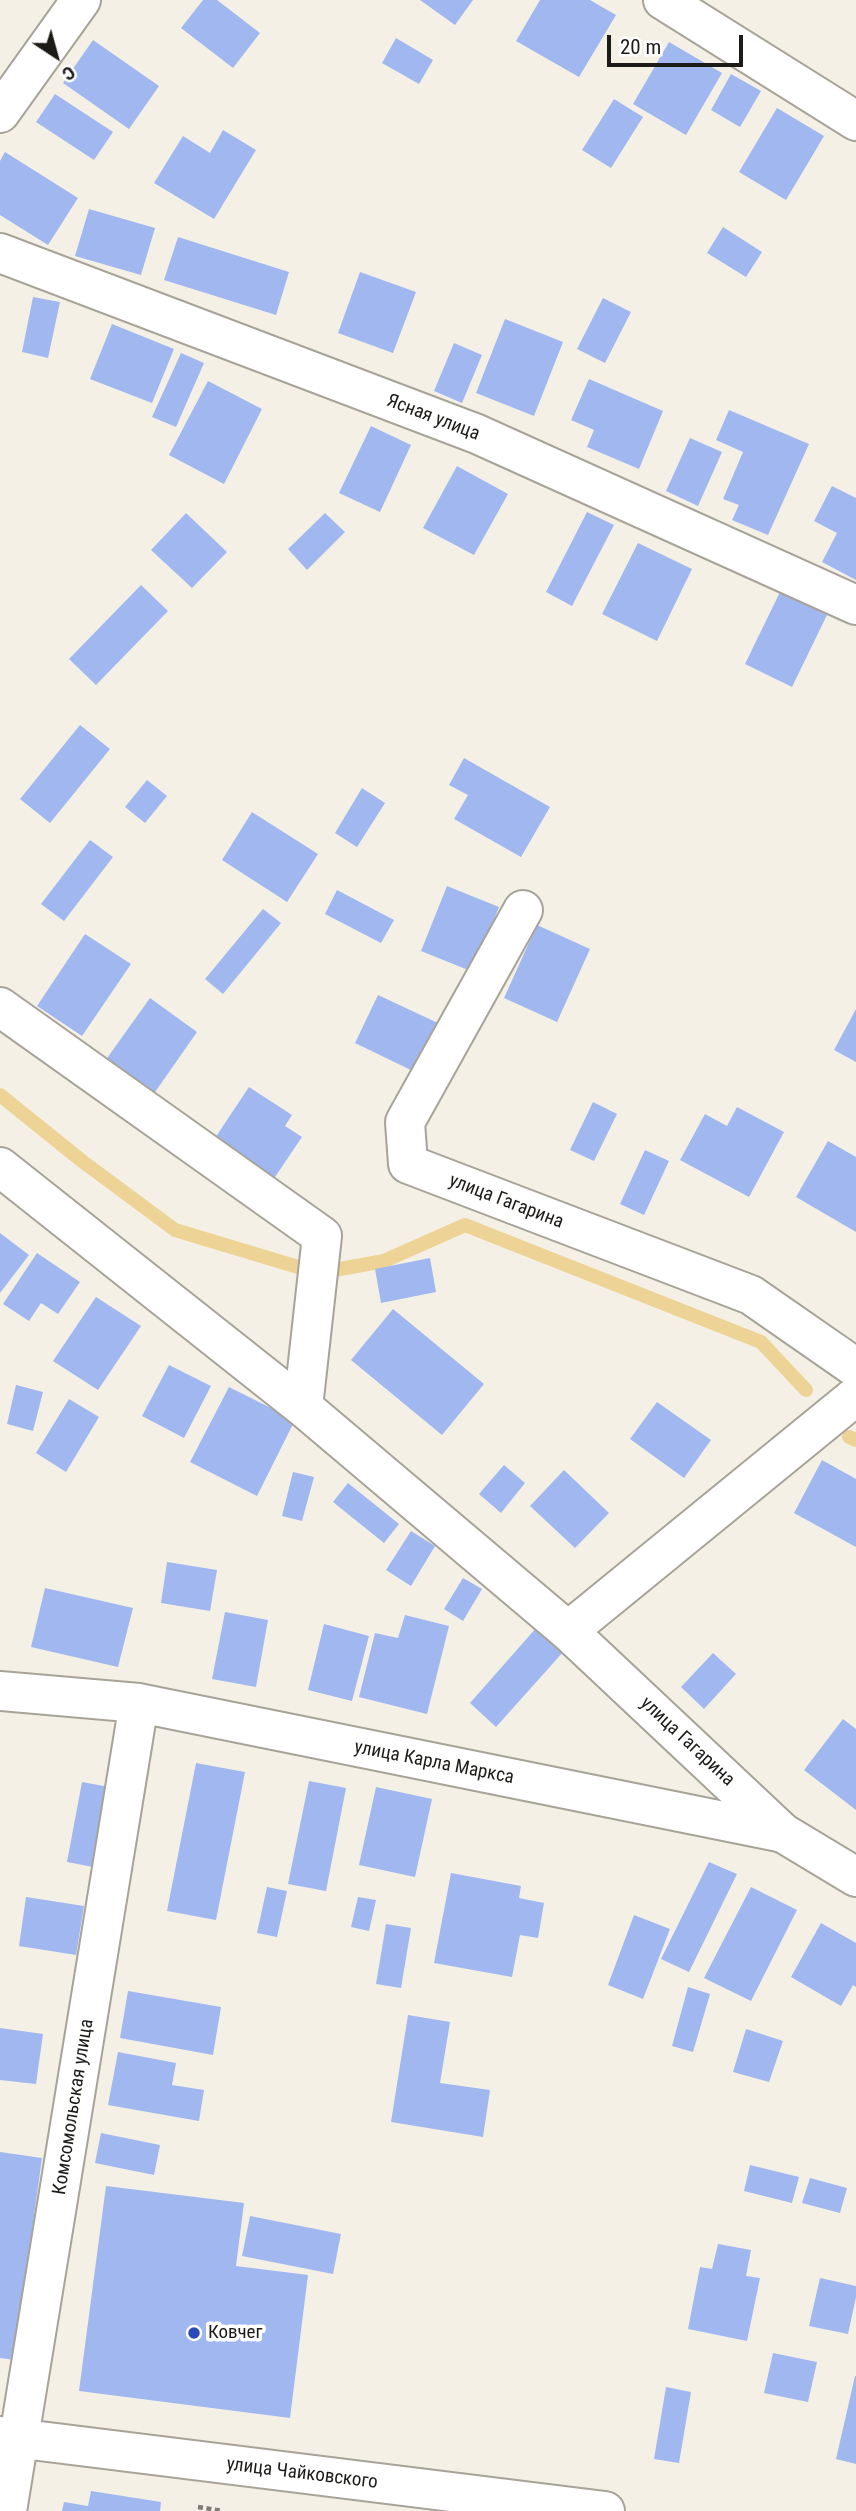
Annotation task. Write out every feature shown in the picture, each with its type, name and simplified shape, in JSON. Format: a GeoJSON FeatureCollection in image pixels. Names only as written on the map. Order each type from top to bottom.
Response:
{"type":"FeatureCollection","features":[{"type":"Feature","properties":{"kind":"street"},"geometry":{"type":"LineString","coordinates":[[0,113],[81,0]]}},
{"type":"Feature","properties":{"kind":"street"},"geometry":{"type":"LineString","coordinates":[[663,0],[856,121]]}},
{"type":"Feature","properties":{"kind":"street","name":"Ясная улица"},"geometry":{"type":"LineString","coordinates":[[0,253],[477,434],[856,605]]}},
{"type":"Feature","properties":{"kind":"street","name":"улица Гагарина"},"geometry":{"type":"LineString","coordinates":[[523,910],[405,1122],[408,1164],[751,1295],[856,1368]]}},
{"type":"Feature","properties":{"kind":"street"},"geometry":{"type":"LineString","coordinates":[[0,1007],[322,1236],[303,1407]]}},
{"type":"Feature","properties":{"kind":"street","name":"улица Гагарина"},"geometry":{"type":"LineString","coordinates":[[0,1167],[303,1407],[568,1631],[783,1833]]}},
{"type":"Feature","properties":{"kind":"street"},"geometry":{"type":"LineString","coordinates":[[568,1631],[856,1396]]}},
{"type":"Feature","properties":{"kind":"street","name":"улица Карла Маркса"},"geometry":{"type":"LineString","coordinates":[[0,1691],[139,1703],[783,1833],[856,1877]]}},
{"type":"Feature","properties":{"kind":"street","name":"Комсомольская улица"},"geometry":{"type":"LineString","coordinates":[[8,2511],[10,2438],[139,1703]]}},
{"type":"Feature","properties":{"kind":"street","name":"улица Чайковского"},"geometry":{"type":"LineString","coordinates":[[10,2438],[605,2511]]}},
{"type":"Feature","properties":{"kind":"building"},"geometry":{"type":"Polygon","coordinates":[[[203,0],[217,0],[260,33],[233,68],[181,28],[203,0]]]}},
{"type":"Feature","properties":{"kind":"building"},"geometry":{"type":"Polygon","coordinates":[[[420,0],[473,0],[455,25],[420,0]]]}},
{"type":"Feature","properties":{"kind":"building"},"geometry":{"type":"Polygon","coordinates":[[[540,0],[590,0],[616,15],[579,77],[516,41],[540,0]]]}},
{"type":"Feature","properties":{"kind":"building"},"geometry":{"type":"Polygon","coordinates":[[[396,38],[433,60],[419,84],[382,63],[396,38]]]}},
{"type":"Feature","properties":{"kind":"building"},"geometry":{"type":"Polygon","coordinates":[[[93,40],[159,86],[129,129],[63,83],[93,40]]]}},
{"type":"Feature","properties":{"kind":"building"},"geometry":{"type":"Polygon","coordinates":[[[669,42],[722,73],[686,135],[633,104],[669,42]]]}},
{"type":"Feature","properties":{"kind":"building"},"geometry":{"type":"Polygon","coordinates":[[[731,74],[761,91],[740,127],[711,110],[731,74]]]}},
{"type":"Feature","properties":{"kind":"building"},"geometry":{"type":"Polygon","coordinates":[[[55,94],[113,132],[94,160],[36,122],[55,94]]]}},
{"type":"Feature","properties":{"kind":"building"},"geometry":{"type":"Polygon","coordinates":[[[614,99],[643,117],[611,168],[582,150],[614,99]]]}},
{"type":"Feature","properties":{"kind":"building"},"geometry":{"type":"Polygon","coordinates":[[[777,108],[824,136],[786,200],[739,172],[777,108]]]}},
{"type":"Feature","properties":{"kind":"building"},"geometry":{"type":"Polygon","coordinates":[[[223,130],[256,150],[214,219],[154,183],[183,136],[210,153],[223,130]]]}},
{"type":"Feature","properties":{"kind":"building"},"geometry":{"type":"Polygon","coordinates":[[[5,152],[78,198],[48,245],[0,215],[0,161],[5,152]]]}},
{"type":"Feature","properties":{"kind":"building"},"geometry":{"type":"Polygon","coordinates":[[[89,209],[155,228],[141,275],[75,256],[89,209]]]}},
{"type":"Feature","properties":{"kind":"building"},"geometry":{"type":"Polygon","coordinates":[[[723,227],[762,252],[746,277],[707,253],[723,227]]]}},
{"type":"Feature","properties":{"kind":"building"},"geometry":{"type":"Polygon","coordinates":[[[178,237],[289,272],[276,315],[164,280],[178,237]]]}},
{"type":"Feature","properties":{"kind":"building"},"geometry":{"type":"Polygon","coordinates":[[[360,272],[416,292],[393,353],[338,333],[360,272]]]}},
{"type":"Feature","properties":{"kind":"building"},"geometry":{"type":"Polygon","coordinates":[[[33,297],[60,302],[48,358],[22,352],[33,297]]]}},
{"type":"Feature","properties":{"kind":"building"},"geometry":{"type":"Polygon","coordinates":[[[603,298],[631,312],[605,363],[577,349],[603,298]]]}},
{"type":"Feature","properties":{"kind":"building"},"geometry":{"type":"Polygon","coordinates":[[[505,319],[563,342],[534,416],[476,393],[505,319]]]}},
{"type":"Feature","properties":{"kind":"building"},"geometry":{"type":"Polygon","coordinates":[[[112,324],[174,349],[152,403],[90,379],[112,324]]]}},
{"type":"Feature","properties":{"kind":"building"},"geometry":{"type":"Polygon","coordinates":[[[454,343],[482,355],[462,403],[434,391],[454,343]]]}},
{"type":"Feature","properties":{"kind":"building"},"geometry":{"type":"Polygon","coordinates":[[[181,353],[204,363],[176,427],[152,417],[181,353]]]}},
{"type":"Feature","properties":{"kind":"building"},"geometry":{"type":"Polygon","coordinates":[[[589,379],[663,411],[639,469],[587,447],[594,430],[571,420],[589,379]]]}},
{"type":"Feature","properties":{"kind":"building"},"geometry":{"type":"Polygon","coordinates":[[[208,381],[262,409],[224,484],[169,455],[208,381]]]}},
{"type":"Feature","properties":{"kind":"building"},"geometry":{"type":"Polygon","coordinates":[[[729,410],[809,444],[768,535],[732,520],[739,505],[723,499],[743,452],[716,440],[729,410]]]}},
{"type":"Feature","properties":{"kind":"building"},"geometry":{"type":"Polygon","coordinates":[[[371,426],[411,445],[380,512],[339,493],[371,426]]]}},
{"type":"Feature","properties":{"kind":"building"},"geometry":{"type":"Polygon","coordinates":[[[690,438],[722,452],[698,506],[666,491],[690,438]]]}},
{"type":"Feature","properties":{"kind":"building"},"geometry":{"type":"Polygon","coordinates":[[[457,466],[508,494],[474,555],[423,528],[457,466]]]}},
{"type":"Feature","properties":{"kind":"building"},"geometry":{"type":"Polygon","coordinates":[[[832,486],[856,498],[856,580],[822,562],[837,533],[814,521],[832,486]]]}},
{"type":"Feature","properties":{"kind":"building"},"geometry":{"type":"Polygon","coordinates":[[[587,512],[614,525],[572,606],[546,592],[587,512]]]}},
{"type":"Feature","properties":{"kind":"building"},"geometry":{"type":"Polygon","coordinates":[[[186,513],[227,552],[192,588],[151,550],[186,513]]]}},
{"type":"Feature","properties":{"kind":"building"},"geometry":{"type":"Polygon","coordinates":[[[325,513],[345,532],[307,570],[288,549],[325,513]]]}},
{"type":"Feature","properties":{"kind":"building"},"geometry":{"type":"Polygon","coordinates":[[[638,543],[692,569],[657,641],[602,614],[638,543]]]}},
{"type":"Feature","properties":{"kind":"building"},"geometry":{"type":"Polygon","coordinates":[[[141,585],[168,611],[96,685],[69,659],[141,585]]]}},
{"type":"Feature","properties":{"kind":"building"},"geometry":{"type":"Polygon","coordinates":[[[780,592],[827,615],[792,687],[745,664],[780,592]]]}},
{"type":"Feature","properties":{"kind":"building"},"geometry":{"type":"Polygon","coordinates":[[[80,725],[110,749],[50,823],[20,799],[80,725]]]}},
{"type":"Feature","properties":{"kind":"building"},"geometry":{"type":"Polygon","coordinates":[[[464,758],[550,807],[521,857],[454,819],[468,795],[449,785],[464,758]]]}},
{"type":"Feature","properties":{"kind":"building"},"geometry":{"type":"Polygon","coordinates":[[[147,780],[167,796],[145,823],[125,807],[147,780]]]}},
{"type":"Feature","properties":{"kind":"building"},"geometry":{"type":"Polygon","coordinates":[[[362,788],[385,803],[357,847],[335,833],[362,788]]]}},
{"type":"Feature","properties":{"kind":"building"},"geometry":{"type":"Polygon","coordinates":[[[252,812],[318,854],[287,902],[222,860],[252,812]]]}},
{"type":"Feature","properties":{"kind":"building"},"geometry":{"type":"Polygon","coordinates":[[[90,840],[113,857],[64,921],[41,904],[90,840]]]}},
{"type":"Feature","properties":{"kind":"building"},"geometry":{"type":"Polygon","coordinates":[[[447,886],[499,907],[473,972],[421,951],[447,886]]]}},
{"type":"Feature","properties":{"kind":"building"},"geometry":{"type":"Polygon","coordinates":[[[337,890],[394,920],[381,943],[325,914],[337,890]]]}},
{"type":"Feature","properties":{"kind":"building"},"geometry":{"type":"Polygon","coordinates":[[[263,909],[281,923],[223,994],[205,979],[263,909]]]}},
{"type":"Feature","properties":{"kind":"building"},"geometry":{"type":"Polygon","coordinates":[[[537,925],[590,949],[557,1022],[504,998],[537,925]]]}},
{"type":"Feature","properties":{"kind":"building"},"geometry":{"type":"Polygon","coordinates":[[[85,934],[131,964],[82,1036],[37,1006],[85,934]]]}},
{"type":"Feature","properties":{"kind":"building"},"geometry":{"type":"Polygon","coordinates":[[[378,995],[440,1024],[417,1073],[355,1043],[378,995]]]}},
{"type":"Feature","properties":{"kind":"building"},"geometry":{"type":"Polygon","coordinates":[[[150,998],[197,1032],[153,1095],[105,1061],[150,998]]]}},
{"type":"Feature","properties":{"kind":"building"},"geometry":{"type":"Polygon","coordinates":[[[856,1009],[856,1062],[834,1050],[856,1009]]]}},
{"type":"Feature","properties":{"kind":"building"},"geometry":{"type":"Polygon","coordinates":[[[249,1087],[292,1115],[285,1126],[302,1137],[273,1180],[213,1141],[249,1087]]]}},
{"type":"Feature","properties":{"kind":"building"},"geometry":{"type":"Polygon","coordinates":[[[593,1102],[617,1114],[594,1161],[570,1150],[593,1102]]]}},
{"type":"Feature","properties":{"kind":"building"},"geometry":{"type":"Polygon","coordinates":[[[737,1107],[784,1132],[749,1197],[680,1160],[705,1114],[727,1126],[737,1107]]]}},
{"type":"Feature","properties":{"kind":"building"},"geometry":{"type":"Polygon","coordinates":[[[828,1141],[856,1157],[856,1232],[796,1197],[828,1141]]]}},
{"type":"Feature","properties":{"kind":"building"},"geometry":{"type":"Polygon","coordinates":[[[645,1150],[669,1161],[644,1215],[620,1204],[645,1150]]]}},
{"type":"Feature","properties":{"kind":"building"},"geometry":{"type":"Polygon","coordinates":[[[0,1233],[29,1255],[0,1293],[0,1233]]]}},
{"type":"Feature","properties":{"kind":"building"},"geometry":{"type":"Polygon","coordinates":[[[37,1253],[80,1282],[58,1314],[41,1303],[29,1321],[3,1304],[37,1253]]]}},
{"type":"Feature","properties":{"kind":"building"},"geometry":{"type":"Polygon","coordinates":[[[430,1258],[436,1292],[381,1303],[375,1269],[430,1258]]]}},
{"type":"Feature","properties":{"kind":"building"},"geometry":{"type":"Polygon","coordinates":[[[96,1297],[141,1326],[98,1390],[53,1361],[96,1297]]]}},
{"type":"Feature","properties":{"kind":"building"},"geometry":{"type":"Polygon","coordinates":[[[393,1309],[484,1384],[442,1435],[351,1360],[393,1309]]]}},
{"type":"Feature","properties":{"kind":"building"},"geometry":{"type":"Polygon","coordinates":[[[169,1365],[211,1386],[184,1438],[142,1416],[169,1365]]]}},
{"type":"Feature","properties":{"kind":"building"},"geometry":{"type":"Polygon","coordinates":[[[16,1385],[43,1392],[33,1431],[7,1424],[16,1385]]]}},
{"type":"Feature","properties":{"kind":"building"},"geometry":{"type":"Polygon","coordinates":[[[229,1387],[295,1420],[257,1496],[190,1462],[229,1387]]]}},
{"type":"Feature","properties":{"kind":"building"},"geometry":{"type":"Polygon","coordinates":[[[69,1399],[99,1417],[66,1472],[36,1453],[69,1399]]]}},
{"type":"Feature","properties":{"kind":"building"},"geometry":{"type":"Polygon","coordinates":[[[657,1402],[711,1440],[684,1478],[630,1439],[657,1402]]]}},
{"type":"Feature","properties":{"kind":"building"},"geometry":{"type":"Polygon","coordinates":[[[822,1460],[856,1479],[856,1547],[794,1513],[822,1460]]]}},
{"type":"Feature","properties":{"kind":"building"},"geometry":{"type":"Polygon","coordinates":[[[504,1465],[525,1483],[501,1513],[479,1494],[504,1465]]]}},
{"type":"Feature","properties":{"kind":"building"},"geometry":{"type":"Polygon","coordinates":[[[564,1470],[609,1513],[575,1548],[530,1506],[564,1470]]]}},
{"type":"Feature","properties":{"kind":"building"},"geometry":{"type":"Polygon","coordinates":[[[293,1472],[314,1477],[302,1521],[282,1516],[293,1472]]]}},
{"type":"Feature","properties":{"kind":"building"},"geometry":{"type":"Polygon","coordinates":[[[348,1483],[399,1524],[384,1543],[333,1502],[348,1483]]]}},
{"type":"Feature","properties":{"kind":"building"},"geometry":{"type":"Polygon","coordinates":[[[411,1531],[435,1546],[411,1586],[386,1570],[411,1531]]]}},
{"type":"Feature","properties":{"kind":"building"},"geometry":{"type":"Polygon","coordinates":[[[167,1562],[217,1570],[210,1611],[161,1603],[167,1562]]]}},
{"type":"Feature","properties":{"kind":"building"},"geometry":{"type":"Polygon","coordinates":[[[463,1578],[482,1589],[463,1621],[444,1609],[463,1578]]]}},
{"type":"Feature","properties":{"kind":"building"},"geometry":{"type":"Polygon","coordinates":[[[45,1588],[133,1608],[118,1667],[31,1647],[45,1588]]]}},
{"type":"Feature","properties":{"kind":"building"},"geometry":{"type":"Polygon","coordinates":[[[225,1612],[268,1620],[256,1687],[212,1679],[225,1612]]]}},
{"type":"Feature","properties":{"kind":"building"},"geometry":{"type":"Polygon","coordinates":[[[405,1615],[449,1626],[427,1714],[359,1697],[375,1633],[398,1638],[405,1615]]]}},
{"type":"Feature","properties":{"kind":"building"},"geometry":{"type":"Polygon","coordinates":[[[324,1624],[369,1636],[352,1701],[308,1690],[324,1624]]]}},
{"type":"Feature","properties":{"kind":"building"},"geometry":{"type":"Polygon","coordinates":[[[537,1627],[564,1651],[496,1727],[470,1703],[537,1627]]]}},
{"type":"Feature","properties":{"kind":"building"},"geometry":{"type":"Polygon","coordinates":[[[713,1653],[736,1674],[704,1709],[681,1687],[713,1653]]]}},
{"type":"Feature","properties":{"kind":"building"},"geometry":{"type":"Polygon","coordinates":[[[843,1719],[856,1729],[856,1810],[804,1770],[843,1719]]]}},
{"type":"Feature","properties":{"kind":"building"},"geometry":{"type":"Polygon","coordinates":[[[196,1763],[245,1772],[216,1920],[167,1911],[196,1763]]]}},
{"type":"Feature","properties":{"kind":"building"},"geometry":{"type":"Polygon","coordinates":[[[309,1781],[346,1788],[326,1891],[288,1884],[309,1781]]]}},
{"type":"Feature","properties":{"kind":"building"},"geometry":{"type":"Polygon","coordinates":[[[82,1782],[109,1787],[93,1867],[67,1862],[82,1782]]]}},
{"type":"Feature","properties":{"kind":"building"},"geometry":{"type":"Polygon","coordinates":[[[376,1787],[432,1799],[415,1877],[359,1865],[376,1787]]]}},
{"type":"Feature","properties":{"kind":"building"},"geometry":{"type":"Polygon","coordinates":[[[709,1862],[737,1874],[689,1972],[661,1959],[709,1862]]]}},
{"type":"Feature","properties":{"kind":"building"},"geometry":{"type":"Polygon","coordinates":[[[451,1873],[521,1886],[519,1898],[544,1903],[538,1938],[520,1935],[512,1977],[434,1963],[451,1873]]]}},
{"type":"Feature","properties":{"kind":"building"},"geometry":{"type":"Polygon","coordinates":[[[267,1887],[287,1891],[277,1937],[257,1933],[267,1887]]]}},
{"type":"Feature","properties":{"kind":"building"},"geometry":{"type":"Polygon","coordinates":[[[751,1887],[797,1910],[751,2001],[704,1978],[751,1887]]]}},
{"type":"Feature","properties":{"kind":"building"},"geometry":{"type":"Polygon","coordinates":[[[26,1897],[84,1906],[76,1955],[19,1946],[26,1897]]]}},
{"type":"Feature","properties":{"kind":"building"},"geometry":{"type":"Polygon","coordinates":[[[358,1897],[376,1900],[369,1931],[351,1927],[358,1897]]]}},
{"type":"Feature","properties":{"kind":"building"},"geometry":{"type":"Polygon","coordinates":[[[634,1915],[670,1929],[643,1999],[608,1985],[634,1915]]]}},
{"type":"Feature","properties":{"kind":"building"},"geometry":{"type":"Polygon","coordinates":[[[821,1923],[856,1943],[856,1987],[853,1985],[841,2006],[791,1977],[821,1923]]]}},
{"type":"Feature","properties":{"kind":"building"},"geometry":{"type":"Polygon","coordinates":[[[386,1924],[411,1928],[401,1988],[376,1984],[386,1924]]]}},
{"type":"Feature","properties":{"kind":"building"},"geometry":{"type":"Polygon","coordinates":[[[688,1987],[710,1994],[693,2052],[672,2046],[688,1987]]]}},
{"type":"Feature","properties":{"kind":"building"},"geometry":{"type":"Polygon","coordinates":[[[128,1991],[221,2007],[213,2055],[120,2038],[128,1991]]]}},
{"type":"Feature","properties":{"kind":"building"},"geometry":{"type":"Polygon","coordinates":[[[408,2015],[450,2022],[440,2083],[490,2090],[483,2137],[391,2122],[408,2015]]]}},
{"type":"Feature","properties":{"kind":"building"},"geometry":{"type":"Polygon","coordinates":[[[0,2028],[43,2034],[36,2084],[0,2080],[0,2028]]]}},
{"type":"Feature","properties":{"kind":"building"},"geometry":{"type":"Polygon","coordinates":[[[746,2029],[783,2041],[769,2082],[733,2072],[746,2029]]]}},
{"type":"Feature","properties":{"kind":"building"},"geometry":{"type":"Polygon","coordinates":[[[118,2052],[176,2063],[172,2085],[204,2090],[199,2121],[108,2105],[118,2052]]]}},
{"type":"Feature","properties":{"kind":"building"},"geometry":{"type":"Polygon","coordinates":[[[101,2133],[160,2145],[154,2175],[95,2163],[101,2133]]]}},
{"type":"Feature","properties":{"kind":"building"},"geometry":{"type":"Polygon","coordinates":[[[0,2152],[42,2158],[14,2360],[0,2358],[0,2152]]]}},
{"type":"Feature","properties":{"kind":"building"},"geometry":{"type":"Polygon","coordinates":[[[750,2165],[799,2177],[792,2203],[744,2191],[750,2165]]]}},
{"type":"Feature","properties":{"kind":"building"},"geometry":{"type":"Polygon","coordinates":[[[810,2178],[847,2188],[840,2213],[802,2203],[810,2178]]]}},
{"type":"Feature","properties":{"kind":"building","name":"Ковчег"},"geometry":{"type":"Polygon","coordinates":[[[106,2186],[244,2203],[236,2266],[308,2275],[290,2418],[79,2391],[106,2186]]]}},
{"type":"Feature","properties":{"kind":"building"},"geometry":{"type":"Polygon","coordinates":[[[250,2216],[341,2234],[333,2274],[242,2256],[250,2216]]]}},
{"type":"Feature","properties":{"kind":"building"},"geometry":{"type":"Polygon","coordinates":[[[718,2244],[751,2250],[746,2276],[760,2278],[747,2341],[688,2329],[700,2267],[712,2269],[718,2244]]]}},
{"type":"Feature","properties":{"kind":"building"},"geometry":{"type":"Polygon","coordinates":[[[820,2278],[856,2286],[848,2334],[809,2326],[820,2278]]]}},
{"type":"Feature","properties":{"kind":"building"},"geometry":{"type":"Polygon","coordinates":[[[773,2353],[817,2362],[808,2402],[764,2393],[773,2353]]]}},
{"type":"Feature","properties":{"kind":"building"},"geometry":{"type":"Polygon","coordinates":[[[856,2376],[856,2464],[836,2459],[856,2376]]]}},
{"type":"Feature","properties":{"kind":"building"},"geometry":{"type":"Polygon","coordinates":[[[666,2387],[691,2392],[679,2463],[654,2459],[666,2387]]]}},
{"type":"Feature","properties":{"kind":"building"},"geometry":{"type":"Polygon","coordinates":[[[91,2491],[161,2502],[160,2511],[62,2511],[64,2502],[88,2506],[91,2491]]]}},
{"type":"Feature","properties":{"kind":"waterway"},"geometry":{"type":"LineString","coordinates":[[0,1095],[82,1161],[175,1230],[318,1273],[384,1261],[465,1225],[761,1342],[806,1390]]}},
{"type":"Feature","properties":{"kind":"waterway"},"geometry":{"type":"LineString","coordinates":[[849,1437],[856,1440]]}},
{"type":"Feature","properties":{"kind":"place","name":"Ковчег"},"geometry":{"type":"Point","coordinates":[194,2333]}}]}
